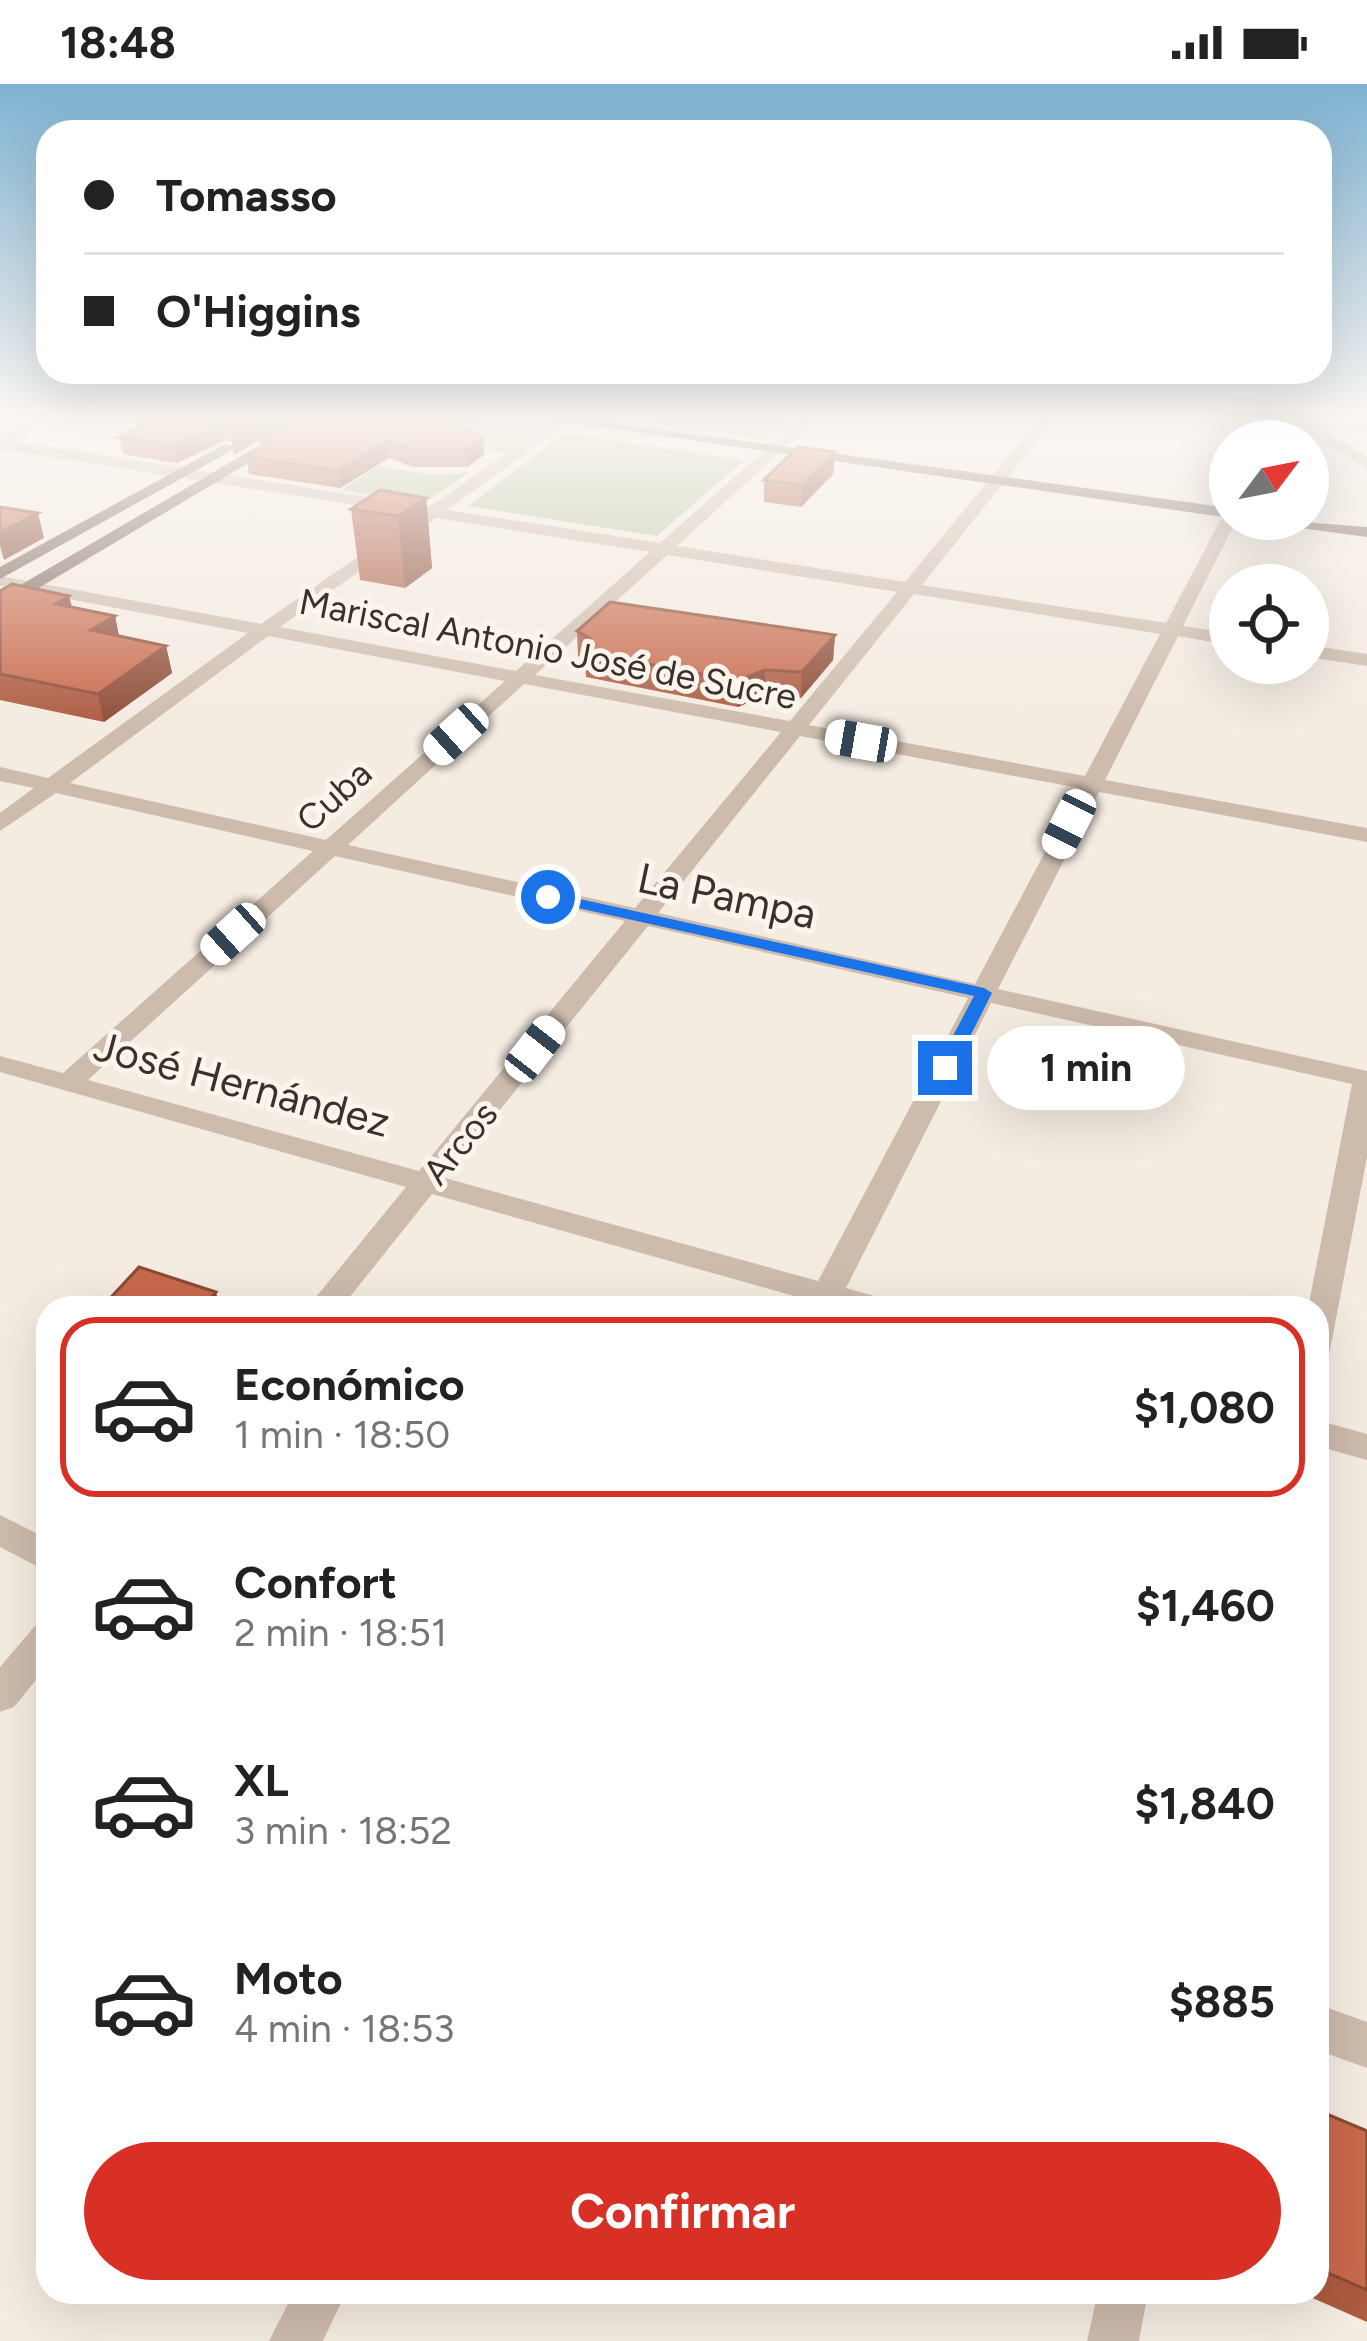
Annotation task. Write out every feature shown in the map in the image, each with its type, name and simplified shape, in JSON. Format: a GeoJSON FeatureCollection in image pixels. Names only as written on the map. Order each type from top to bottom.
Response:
{"type":"FeatureCollection","features":[{"type":"Feature","properties":{"kind":"main road"},"geometry":{"type":"LineString","coordinates":[[0,578],[95,523]]}},
{"type":"Feature","properties":{"kind":"main road"},"geometry":{"type":"LineString","coordinates":[[0,605],[140,523]]}},
{"type":"Feature","properties":{"kind":"main road"},"geometry":{"type":"LineString","coordinates":[[1329,527],[1367,532]]}},
{"type":"Feature","properties":{"kind":"street"},"geometry":{"type":"LineString","coordinates":[[0,824],[415,523]]}},
{"type":"Feature","properties":{"kind":"street"},"geometry":{"type":"LineString","coordinates":[[497,523],[1209,636]]}},
{"type":"Feature","properties":{"kind":"street","name":"Cuba"},"geometry":{"type":"LineString","coordinates":[[68,1083],[692,523]]}},
{"type":"Feature","properties":{"kind":"street","name":"Arcos"},"geometry":{"type":"LineString","coordinates":[[333,1296],[963,523]]}},
{"type":"Feature","properties":{"kind":"street"},"geometry":{"type":"LineString","coordinates":[[827,1296],[1217,540]]}},
{"type":"Feature","properties":{"kind":"street","name":"Mariscal Antonio José de Sucre"},"geometry":{"type":"LineString","coordinates":[[0,578],[1367,835]]}},
{"type":"Feature","properties":{"kind":"street"},"geometry":{"type":"LineString","coordinates":[[1329,655],[1367,661]]}},
{"type":"Feature","properties":{"kind":"street","name":"La Pampa"},"geometry":{"type":"LineString","coordinates":[[0,774],[1367,1079]]}},
{"type":"Feature","properties":{"kind":"street","name":"José Hernández"},"geometry":{"type":"LineString","coordinates":[[0,1064],[429,1182],[807,1296]]}},
{"type":"Feature","properties":{"kind":"street"},"geometry":{"type":"LineString","coordinates":[[1327,1296],[1367,1079]]}},
{"type":"Feature","properties":{"kind":"street"},"geometry":{"type":"LineString","coordinates":[[1329,1436],[1367,1447]]}},
{"type":"Feature","properties":{"kind":"street"},"geometry":{"type":"LineString","coordinates":[[0,1529],[36,1550]]}},
{"type":"Feature","properties":{"kind":"street"},"geometry":{"type":"LineString","coordinates":[[0,1695],[36,1652]]}},
{"type":"Feature","properties":{"kind":"street"},"geometry":{"type":"LineString","coordinates":[[1329,2031],[1367,2045]]}},
{"type":"Feature","properties":{"kind":"street"},"geometry":{"type":"LineString","coordinates":[[295,2341],[314,2304]]}},
{"type":"Feature","properties":{"kind":"street"},"geometry":{"type":"LineString","coordinates":[[1113,2341],[1121,2304]]}},
{"type":"Feature","properties":{"kind":"green space"},"geometry":{"type":"Polygon","coordinates":[[[577,523],[672,523],[657,536],[577,523]]]}},
{"type":"Feature","properties":{"kind":"building"},"geometry":{"type":"Polygon","coordinates":[[[12,584],[69,596],[56,604],[115,616],[91,630],[166,646],[98,694],[0,674],[0,591],[12,584]]]}},
{"type":"Feature","properties":{"kind":"building"},"geometry":{"type":"Polygon","coordinates":[[[610,602],[835,635],[802,672],[765,670],[738,681],[585,652],[591,639],[577,631],[610,602]]]}},
{"type":"Feature","properties":{"kind":"building"},"geometry":{"type":"Polygon","coordinates":[[[139,1267],[216,1292],[213,1296],[112,1296],[139,1267]]]}},
{"type":"Feature","properties":{"kind":"building"},"geometry":{"type":"Polygon","coordinates":[[[1329,2115],[1367,2131],[1367,2290],[1329,2273],[1329,2115]]]}},
{"type":"Feature","properties":{"kind":"route"},"geometry":{"type":"LineString","coordinates":[[548,897],[984,993],[945,1068]]}}]}
